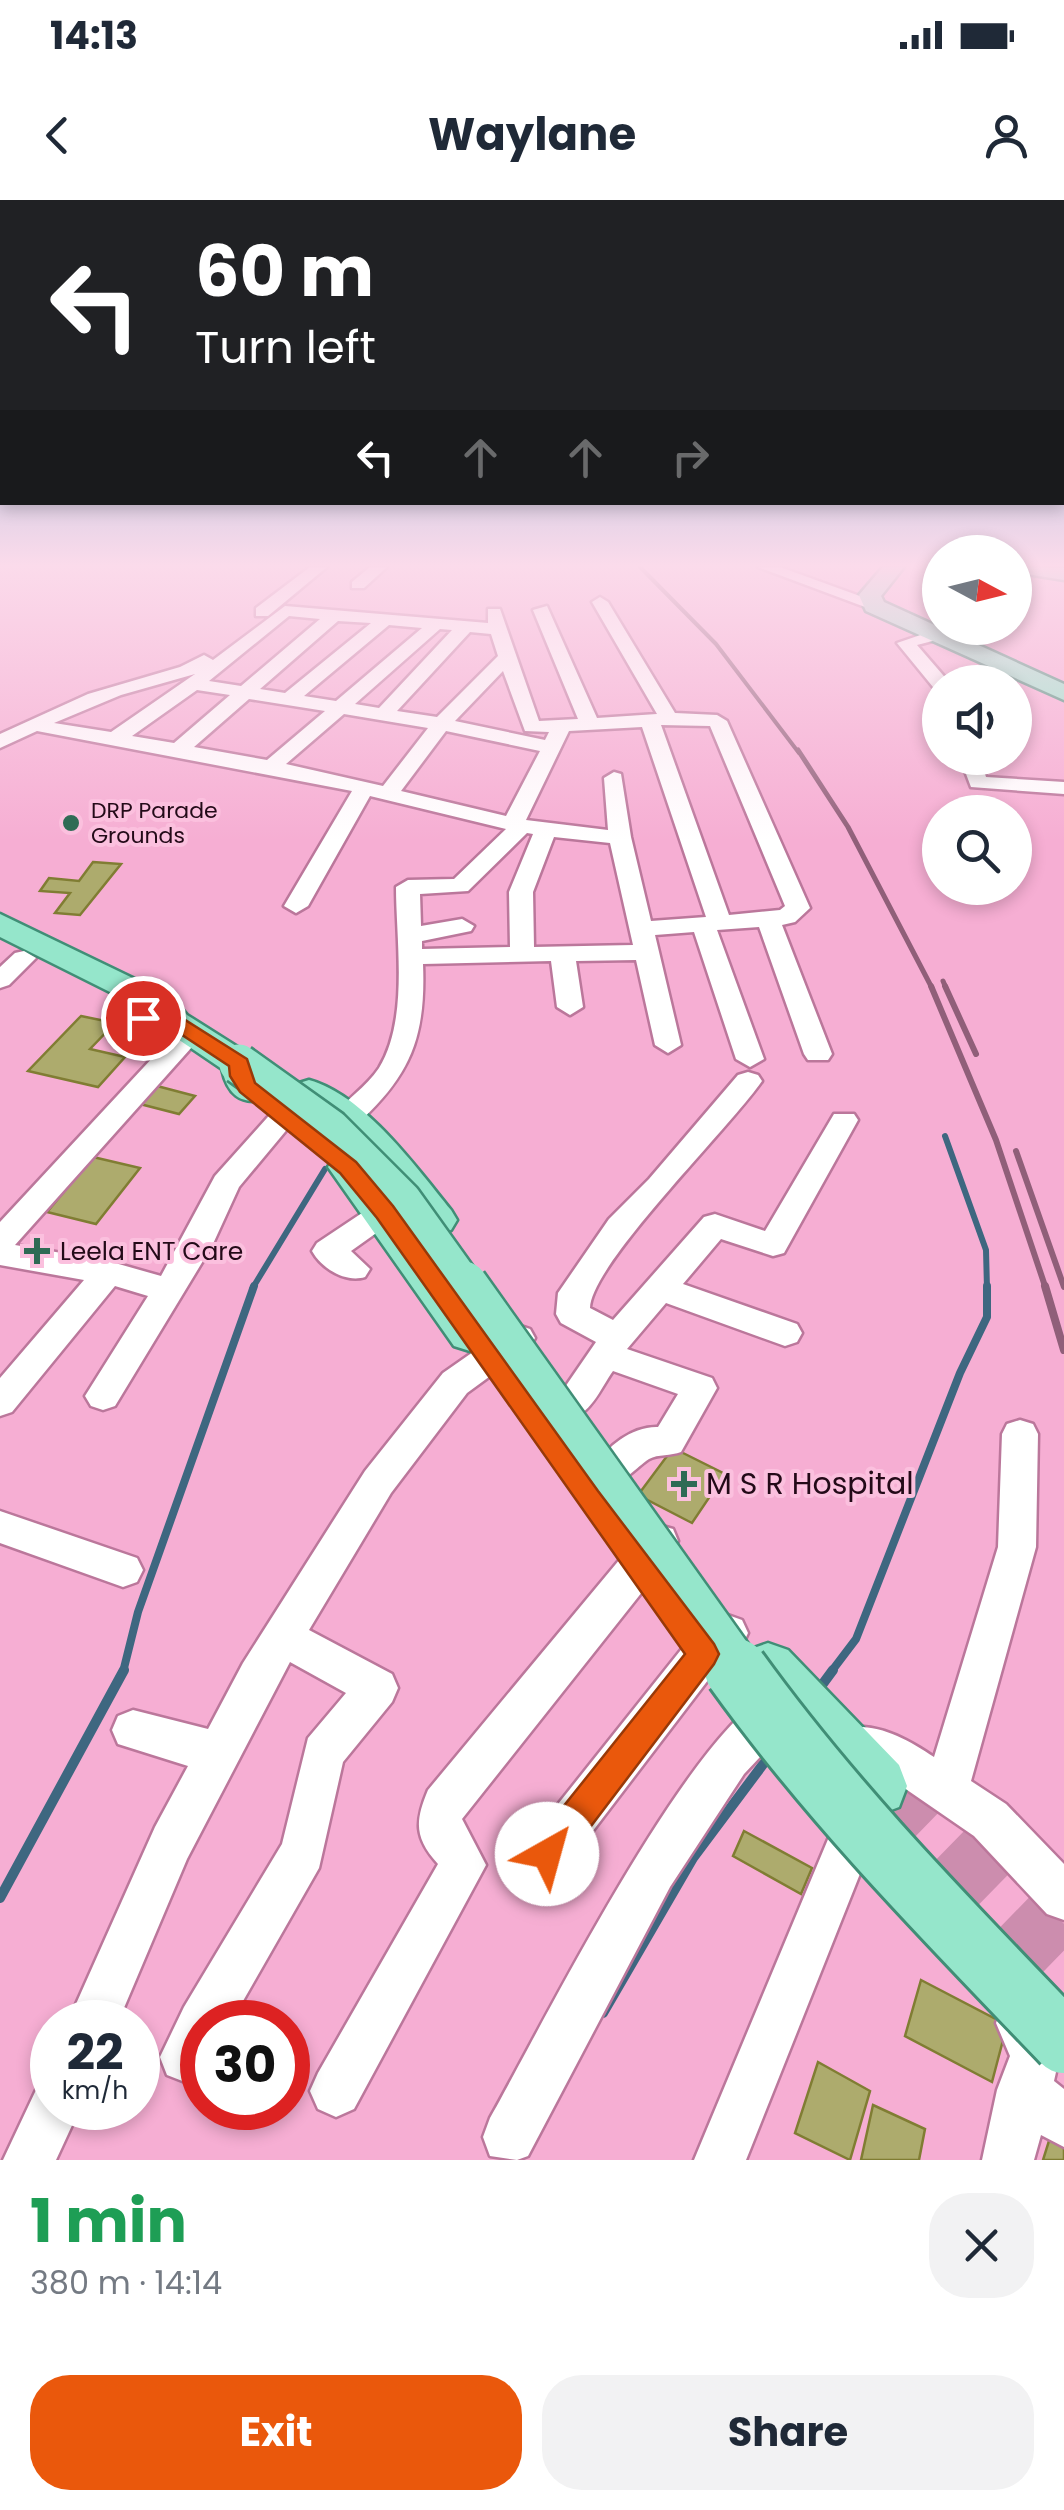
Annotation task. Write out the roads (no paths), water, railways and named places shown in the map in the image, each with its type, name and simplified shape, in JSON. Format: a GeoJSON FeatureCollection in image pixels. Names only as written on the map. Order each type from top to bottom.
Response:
{"type":"FeatureCollection","features":[{"type":"Feature","properties":{"kind":"main road"},"geometry":{"type":"LineString","coordinates":[[999,658],[1062,690]]}},
{"type":"Feature","properties":{"kind":"main road"},"geometry":{"type":"LineString","coordinates":[[0,924],[160,1004],[183,1027],[330,1129],[402,1201],[774,1722],[885,1856],[1064,2042]]}},
{"type":"Feature","properties":{"kind":"main road"},"geometry":{"type":"LineString","coordinates":[[8,961],[143,1018],[183,1027]]}},
{"type":"Feature","properties":{"kind":"main road"},"geometry":{"type":"LineString","coordinates":[[239,1064],[267,1064],[346,1119],[394,1163],[504,1348],[719,1641],[834,1739]]}},
{"type":"Feature","properties":{"kind":"main road"},"geometry":{"type":"LineString","coordinates":[[239,1064],[243,1082],[348,1168],[504,1348],[591,1436],[651,1550]]}},
{"type":"Feature","properties":{"kind":"street"},"geometry":{"type":"LineString","coordinates":[[0,742],[35,724],[155,677],[192,670],[203,658]]}},
{"type":"Feature","properties":{"kind":"street"},"geometry":{"type":"LineString","coordinates":[[114,739],[226,658]]}},
{"type":"Feature","properties":{"kind":"street"},"geometry":{"type":"LineString","coordinates":[[177,751],[285,658]]}},
{"type":"Feature","properties":{"kind":"street"},"geometry":{"type":"LineString","coordinates":[[291,698],[339,658]]}},
{"type":"Feature","properties":{"kind":"street"},"geometry":{"type":"LineString","coordinates":[[270,768],[396,658]]}},
{"type":"Feature","properties":{"kind":"street"},"geometry":{"type":"LineString","coordinates":[[384,714],[436,658]]}},
{"type":"Feature","properties":{"kind":"street"},"geometry":{"type":"LineString","coordinates":[[388,793],[442,724],[505,658]]}},
{"type":"Feature","properties":{"kind":"street"},"geometry":{"type":"LineString","coordinates":[[407,947],[562,953],[645,941],[712,924],[787,917],[798,908],[717,721],[532,727],[507,658]]}},
{"type":"Feature","properties":{"kind":"street"},"geometry":{"type":"LineString","coordinates":[[562,658],[590,724]]}},
{"type":"Feature","properties":{"kind":"street"},"geometry":{"type":"LineString","coordinates":[[628,658],[659,720],[749,1070],[660,1186],[620,1227],[574,1293],[573,1314],[612,1347],[700,1388],[668,1442],[591,1436],[612,1347],[715,1225],[774,1244],[844,1120]]}},
{"type":"Feature","properties":{"kind":"street"},"geometry":{"type":"LineString","coordinates":[[194,684],[442,724],[551,747]]}},
{"type":"Feature","properties":{"kind":"street"},"geometry":{"type":"LineString","coordinates":[[35,724],[270,768],[527,827],[620,837]]}},
{"type":"Feature","properties":{"kind":"street"},"geometry":{"type":"LineString","coordinates":[[522,953],[521,892],[527,827],[551,747],[562,726]]}},
{"type":"Feature","properties":{"kind":"street"},"geometry":{"type":"LineString","coordinates":[[975,775],[978,783],[1064,788]]}},
{"type":"Feature","properties":{"kind":"street"},"geometry":{"type":"LineString","coordinates":[[614,778],[620,837],[668,1045]]}},
{"type":"Feature","properties":{"kind":"street"},"geometry":{"type":"LineString","coordinates":[[296,906],[364,788]]}},
{"type":"Feature","properties":{"kind":"street"},"geometry":{"type":"LineString","coordinates":[[346,1119],[370,1101],[402,1054],[412,1014],[408,887],[460,886],[527,827]]}},
{"type":"Feature","properties":{"kind":"street"},"geometry":{"type":"LineString","coordinates":[[768,920],[818,1054]]}},
{"type":"Feature","properties":{"kind":"street"},"geometry":{"type":"LineString","coordinates":[[407,947],[462,926]]}},
{"type":"Feature","properties":{"kind":"street"},"geometry":{"type":"LineString","coordinates":[[562,953],[570,1007]]}},
{"type":"Feature","properties":{"kind":"street"},"geometry":{"type":"LineString","coordinates":[[0,1242],[183,1027]]}},
{"type":"Feature","properties":{"kind":"street"},"geometry":{"type":"LineString","coordinates":[[103,1396],[170,1290],[226,1183],[285,1116]]}},
{"type":"Feature","properties":{"kind":"street"},"geometry":{"type":"LineString","coordinates":[[354,1269],[328,1251],[385,1212]]}},
{"type":"Feature","properties":{"kind":"street"},"geometry":{"type":"LineString","coordinates":[[0,1254],[108,1273],[170,1290]]}},
{"type":"Feature","properties":{"kind":"street"},"geometry":{"type":"LineString","coordinates":[[0,1402],[108,1273]]}},
{"type":"Feature","properties":{"kind":"street"},"geometry":{"type":"LineString","coordinates":[[662,1289],[785,1332]]}},
{"type":"Feature","properties":{"kind":"street"},"geometry":{"type":"LineString","coordinates":[[103,2000],[171,1842],[282,1637],[378,1482],[455,1383],[504,1348]]}},
{"type":"Feature","properties":{"kind":"street"},"geometry":{"type":"LineString","coordinates":[[946,1791],[1018,1546],[1020,1434]]}},
{"type":"Feature","properties":{"kind":"street"},"geometry":{"type":"LineString","coordinates":[[0,1527],[123,1570]]}},
{"type":"Feature","properties":{"kind":"street"},"geometry":{"type":"LineString","coordinates":[[336,2092],[464,1865],[460,1852],[439,1834],[437,1820],[444,1806],[651,1550]]}},
{"type":"Feature","properties":{"kind":"street"},"geometry":{"type":"LineString","coordinates":[[217,2000],[303,1852],[322,1753],[377,1688],[282,1637]]}},
{"type":"Feature","properties":{"kind":"street"},"geometry":{"type":"LineString","coordinates":[[547,1854],[719,1641]]}},
{"type":"Feature","properties":{"kind":"street"},"geometry":{"type":"LineString","coordinates":[[132,1730],[218,1752]]}},
{"type":"Feature","properties":{"kind":"street"},"geometry":{"type":"LineString","coordinates":[[834,1739],[810,1774],[811,1786],[822,1806],[1035,2041],[1035,2056],[1023,2090],[1008,2160]]}},
{"type":"Feature","properties":{"kind":"street"},"geometry":{"type":"LineString","coordinates":[[510,2137],[654,1871],[729,1759],[834,1739],[888,1752],[990,1820],[1064,1896]]}},
{"type":"Feature","properties":{"kind":"street"},"geometry":{"type":"LineString","coordinates":[[720,2160],[850,1841]]}},
{"type":"Feature","properties":{"kind":"street"},"geometry":{"type":"LineString","coordinates":[[1023,2090],[1064,2121]]}},
{"type":"Feature","properties":{"kind":"waterway"},"geometry":{"type":"LineString","coordinates":[[945,1136],[986,1250],[987,1289]]}},
{"type":"Feature","properties":{"kind":"waterway"},"geometry":{"type":"LineString","coordinates":[[252,1289],[325,1169]]}},
{"type":"Feature","properties":{"kind":"waterway"},"geometry":{"type":"LineString","coordinates":[[123,1672],[138,1612],[254,1286]]}},
{"type":"Feature","properties":{"kind":"waterway"},"geometry":{"type":"LineString","coordinates":[[831,1672],[856,1639],[960,1373],[987,1317],[987,1289]]}},
{"type":"Feature","properties":{"kind":"waterway"},"geometry":{"type":"LineString","coordinates":[[819,1689],[833,1670]]}},
{"type":"Feature","properties":{"kind":"waterway"},"geometry":{"type":"LineString","coordinates":[[0,1898],[123,1672]]}},
{"type":"Feature","properties":{"kind":"waterway"},"geometry":{"type":"LineString","coordinates":[[603,2013],[693,1858],[770,1755]]}},
{"type":"Feature","properties":{"kind":"tunnel"},"geometry":{"type":"LineString","coordinates":[[878,1786],[1064,1967]]}},
{"type":"Feature","properties":{"kind":"railway"},"geometry":{"type":"LineString","coordinates":[[727,658],[799,753]]}},
{"type":"Feature","properties":{"kind":"railway"},"geometry":{"type":"LineString","coordinates":[[798,750],[848,827],[931,986]]}},
{"type":"Feature","properties":{"kind":"railway"},"geometry":{"type":"LineString","coordinates":[[943,981],[946,988]]}},
{"type":"Feature","properties":{"kind":"railway"},"geometry":{"type":"LineString","coordinates":[[931,986],[996,1140],[1045,1286]]}},
{"type":"Feature","properties":{"kind":"railway"},"geometry":{"type":"LineString","coordinates":[[945,986],[976,1054]]}},
{"type":"Feature","properties":{"kind":"railway"},"geometry":{"type":"LineString","coordinates":[[1016,1151],[1064,1287]]}},
{"type":"Feature","properties":{"kind":"railway"},"geometry":{"type":"LineString","coordinates":[[1045,1286],[1064,1350]]}},
{"type":"Feature","properties":{"kind":"place","name":"DRP Parade Grounds"},"geometry":{"type":"Point","coordinates":[71,823]}},
{"type":"Feature","properties":{"kind":"place","name":"Leela ENT Care"},"geometry":{"type":"Point","coordinates":[37,1251]}},
{"type":"Feature","properties":{"kind":"place","name":"M S R Hospital"},"geometry":{"type":"Point","coordinates":[684,1484]}}]}
